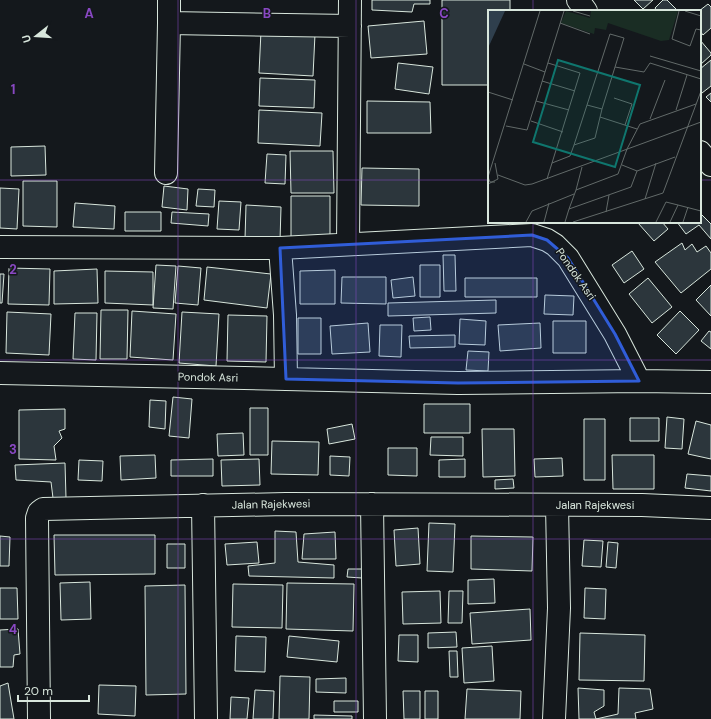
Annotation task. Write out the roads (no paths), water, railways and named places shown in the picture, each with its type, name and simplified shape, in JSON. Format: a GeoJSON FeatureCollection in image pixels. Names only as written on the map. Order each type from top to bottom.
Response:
{"type":"FeatureCollection","features":[{"type":"Feature","properties":{"kind":"street"},"geometry":{"type":"LineString","coordinates":[[166,173],[169,0]]}},
{"type":"Feature","properties":{"kind":"street"},"geometry":{"type":"LineString","coordinates":[[348,244],[350,0]]}},
{"type":"Feature","properties":{"kind":"street"},"geometry":{"type":"LineString","coordinates":[[578,0],[585,10]]}},
{"type":"Feature","properties":{"kind":"street"},"geometry":{"type":"LineString","coordinates":[[169,23],[350,26]]}},
{"type":"Feature","properties":{"kind":"street"},"geometry":{"type":"LineString","coordinates":[[701,153],[711,165]]}},
{"type":"Feature","properties":{"kind":"street","name":"Pondok Asri"},"geometry":{"type":"LineString","coordinates":[[0,247],[280,248],[532,235],[555,244],[568,258],[615,334],[639,381],[458,383],[0,373]]}},
{"type":"Feature","properties":{"kind":"street"},"geometry":{"type":"LineString","coordinates":[[280,248],[285,315],[286,379]]}},
{"type":"Feature","properties":{"kind":"street"},"geometry":{"type":"LineString","coordinates":[[639,381],[711,382]]}},
{"type":"Feature","properties":{"kind":"street"},"geometry":{"type":"LineString","coordinates":[[372,504],[375,719]]}},
{"type":"Feature","properties":{"kind":"street","name":"Jalan Rajekwesi"},"geometry":{"type":"LineString","coordinates":[[39,719],[37,518],[39,512],[46,508],[372,504],[642,505],[711,508]]}},
{"type":"Feature","properties":{"kind":"street"},"geometry":{"type":"LineString","coordinates":[[554,719],[559,608],[557,505]]}},
{"type":"Feature","properties":{"kind":"street"},"geometry":{"type":"LineString","coordinates":[[203,506],[206,719]]}}]}
